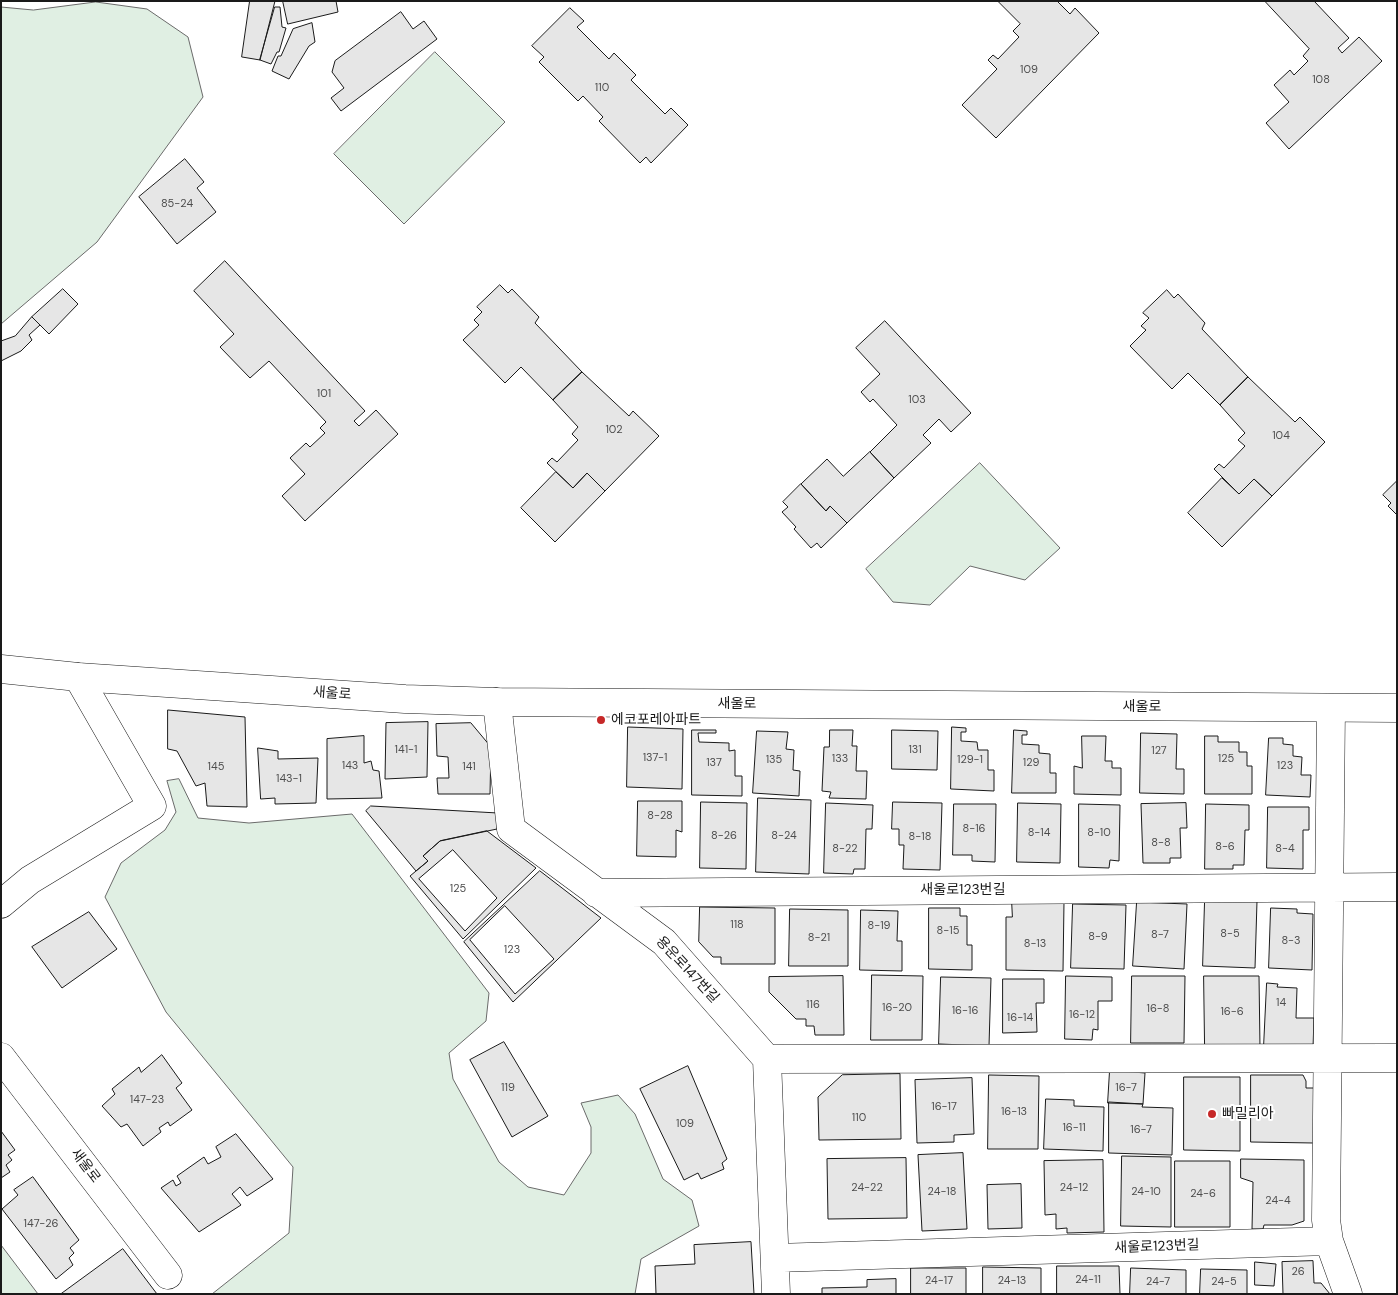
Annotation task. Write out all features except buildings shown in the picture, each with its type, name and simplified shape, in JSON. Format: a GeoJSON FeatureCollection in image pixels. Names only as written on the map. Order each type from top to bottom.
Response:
{"type":"FeatureCollection","features":[{"type":"Feature","properties":{"kind":"street","name":"새울로"},"geometry":{"type":"LineString","coordinates":[[1,669],[78,677],[497,702],[1397,708]]}},
{"type":"Feature","properties":{"kind":"street"},"geometry":{"type":"LineString","coordinates":[[1,904],[30,880],[152,806],[78,677]]}},
{"type":"Feature","properties":{"kind":"street","name":"용운로147번길"},"geometry":{"type":"LineString","coordinates":[[497,702],[511,829],[664,942],[767,1059]]}},
{"type":"Feature","properties":{"kind":"street"},"geometry":{"type":"LineString","coordinates":[[1331,708],[1326,1220],[1328,1241],[1348,1294]]}},
{"type":"Feature","properties":{"kind":"street","name":"새울로123번길"},"geometry":{"type":"LineString","coordinates":[[596,893],[1397,887]]}},
{"type":"Feature","properties":{"kind":"street","name":"새울로"},"geometry":{"type":"LineString","coordinates":[[1,1057],[168,1275]]}},
{"type":"Feature","properties":{"kind":"street"},"geometry":{"type":"LineString","coordinates":[[776,1294],[767,1059],[1397,1058]]}},
{"type":"Feature","properties":{"kind":"street","name":"새울로123번길"},"geometry":{"type":"LineString","coordinates":[[775,1258],[1328,1241]]}},
{"type":"Feature","properties":{"kind":"green space"},"geometry":{"type":"Polygon","coordinates":[[[96,2],[147,9],[188,37],[203,97],[97,242],[1,324],[1,7],[33,10],[96,2]]]}},
{"type":"Feature","properties":{"kind":"green space"},"geometry":{"type":"Polygon","coordinates":[[[435,52],[505,122],[404,224],[334,154],[435,52]]]}},
{"type":"Feature","properties":{"kind":"green space"},"geometry":{"type":"Polygon","coordinates":[[[980,463],[1060,548],[1025,580],[970,566],[930,605],[893,602],[866,569],[980,463]]]}},
{"type":"Feature","properties":{"kind":"green space"},"geometry":{"type":"Polygon","coordinates":[[[179,779],[198,818],[249,823],[352,814],[489,993],[486,1021],[449,1053],[453,1079],[499,1162],[528,1187],[564,1195],[591,1153],[591,1127],[581,1103],[618,1095],[635,1114],[663,1179],[692,1200],[699,1226],[641,1259],[635,1294],[212,1294],[289,1233],[293,1167],[166,1012],[105,897],[121,863],[165,830],[176,812],[167,781],[179,779]]]}},
{"type":"Feature","properties":{"kind":"green space"},"geometry":{"type":"Polygon","coordinates":[[[1,1245],[38,1294],[1,1294],[1,1245]]]}},
{"type":"Feature","properties":{"kind":"place","name":"에코포레아파트"},"geometry":{"type":"Point","coordinates":[601,720]}},
{"type":"Feature","properties":{"kind":"place","name":"빠밀리아"},"geometry":{"type":"Point","coordinates":[1212,1114]}}]}
